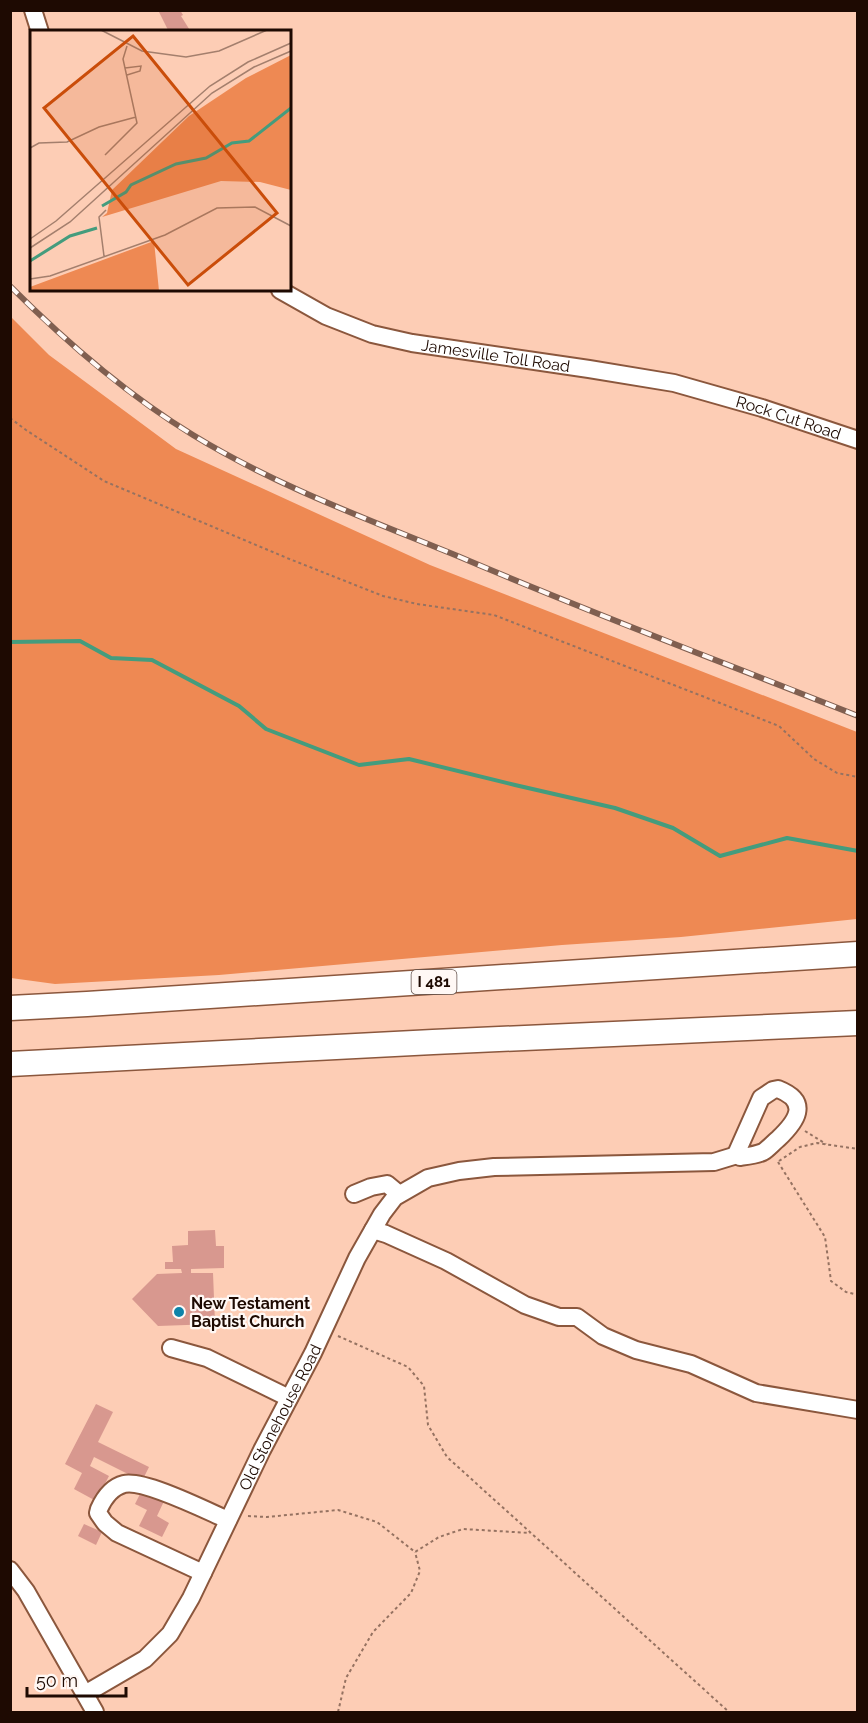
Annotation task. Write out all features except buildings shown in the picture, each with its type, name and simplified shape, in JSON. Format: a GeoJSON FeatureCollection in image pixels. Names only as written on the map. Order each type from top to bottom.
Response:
{"type":"FeatureCollection","features":[{"type":"Feature","properties":{"kind":"highway","name":"I 481"},"geometry":{"type":"LineString","coordinates":[[10,1008],[858,954]]}},
{"type":"Feature","properties":{"kind":"highway"},"geometry":{"type":"LineString","coordinates":[[10,1064],[858,1023]]}},
{"type":"Feature","properties":{"kind":"street"},"geometry":{"type":"LineString","coordinates":[[33,10],[39,30]]}},
{"type":"Feature","properties":{"kind":"street","name":"Jamesville Toll Road"},"geometry":{"type":"LineString","coordinates":[[282,291],[326,316],[372,334],[412,343],[674,383],[720,396]]}},
{"type":"Feature","properties":{"kind":"street","name":"Rock Cut Road"},"geometry":{"type":"LineString","coordinates":[[720,396],[858,440]]}},
{"type":"Feature","properties":{"kind":"street"},"geometry":{"type":"LineString","coordinates":[[737,1155],[761,1098],[778,1089],[788,1093],[796,1101],[798,1109],[794,1121],[765,1151]]}},
{"type":"Feature","properties":{"kind":"street","name":"Old Stonehouse Road"},"geometry":{"type":"LineString","coordinates":[[86,1694],[145,1659],[170,1634],[191,1598],[357,1258],[382,1214],[399,1194],[428,1178],[459,1170],[494,1167],[714,1162],[737,1155],[740,1158],[765,1151]]}},
{"type":"Feature","properties":{"kind":"street"},"geometry":{"type":"LineString","coordinates":[[354,1194],[371,1186],[387,1185],[399,1194]]}},
{"type":"Feature","properties":{"kind":"street"},"geometry":{"type":"LineString","coordinates":[[373,1230],[446,1261],[525,1305],[559,1317],[577,1317],[603,1336],[636,1350],[691,1364],[756,1393],[858,1410]]}},
{"type":"Feature","properties":{"kind":"street"},"geometry":{"type":"LineString","coordinates":[[171,1348],[207,1358],[289,1398]]}},
{"type":"Feature","properties":{"kind":"street"},"geometry":{"type":"LineString","coordinates":[[203,1573],[117,1533],[105,1523],[98,1513],[99,1509],[114,1488],[130,1483],[140,1484],[230,1516]]}},
{"type":"Feature","properties":{"kind":"street"},"geometry":{"type":"LineString","coordinates":[[10,1570],[26,1592],[95,1713]]}},
{"type":"Feature","properties":{"kind":"path"},"geometry":{"type":"LineString","coordinates":[[10,418],[104,481],[382,596],[417,604],[494,615],[779,726],[814,759],[837,773],[858,777]]}},
{"type":"Feature","properties":{"kind":"path"},"geometry":{"type":"LineString","coordinates":[[794,1121],[803,1131],[828,1145]]}},
{"type":"Feature","properties":{"kind":"path"},"geometry":{"type":"LineString","coordinates":[[778,1162],[800,1147],[817,1143],[858,1149]]}},
{"type":"Feature","properties":{"kind":"path"},"geometry":{"type":"LineString","coordinates":[[765,1151],[778,1162],[825,1237],[831,1281],[846,1292],[858,1295]]}},
{"type":"Feature","properties":{"kind":"path"},"geometry":{"type":"LineString","coordinates":[[323,1330],[408,1367],[424,1386],[428,1425],[447,1457],[729,1713]]}},
{"type":"Feature","properties":{"kind":"path"},"geometry":{"type":"LineString","coordinates":[[230,1516],[253,1517],[338,1510],[377,1522],[415,1552],[420,1571],[411,1593],[373,1632],[346,1678],[338,1713]]}},
{"type":"Feature","properties":{"kind":"path"},"geometry":{"type":"LineString","coordinates":[[415,1552],[439,1537],[463,1529],[530,1533]]}},
{"type":"Feature","properties":{"kind":"shaded area"},"geometry":{"type":"Polygon","coordinates":[[[11,317],[49,355],[176,449],[430,565],[857,732],[857,919],[681,937],[219,975],[55,984],[11,978],[11,317]]]}},
{"type":"Feature","properties":{"kind":"waterway"},"geometry":{"type":"LineString","coordinates":[[10,642],[80,641],[111,658],[152,660],[239,706],[266,729],[359,765],[409,759],[615,808],[673,828],[720,856],[787,838],[858,851]]}},
{"type":"Feature","properties":{"kind":"railway"},"geometry":{"type":"LineString","coordinates":[[10,286],[75,347],[120,385],[193,435],[257,470],[324,501],[559,598],[858,716]]}},
{"type":"Feature","properties":{"kind":"place","name":"New Testament Baptist Church"},"geometry":{"type":"Point","coordinates":[179,1312]}}]}
